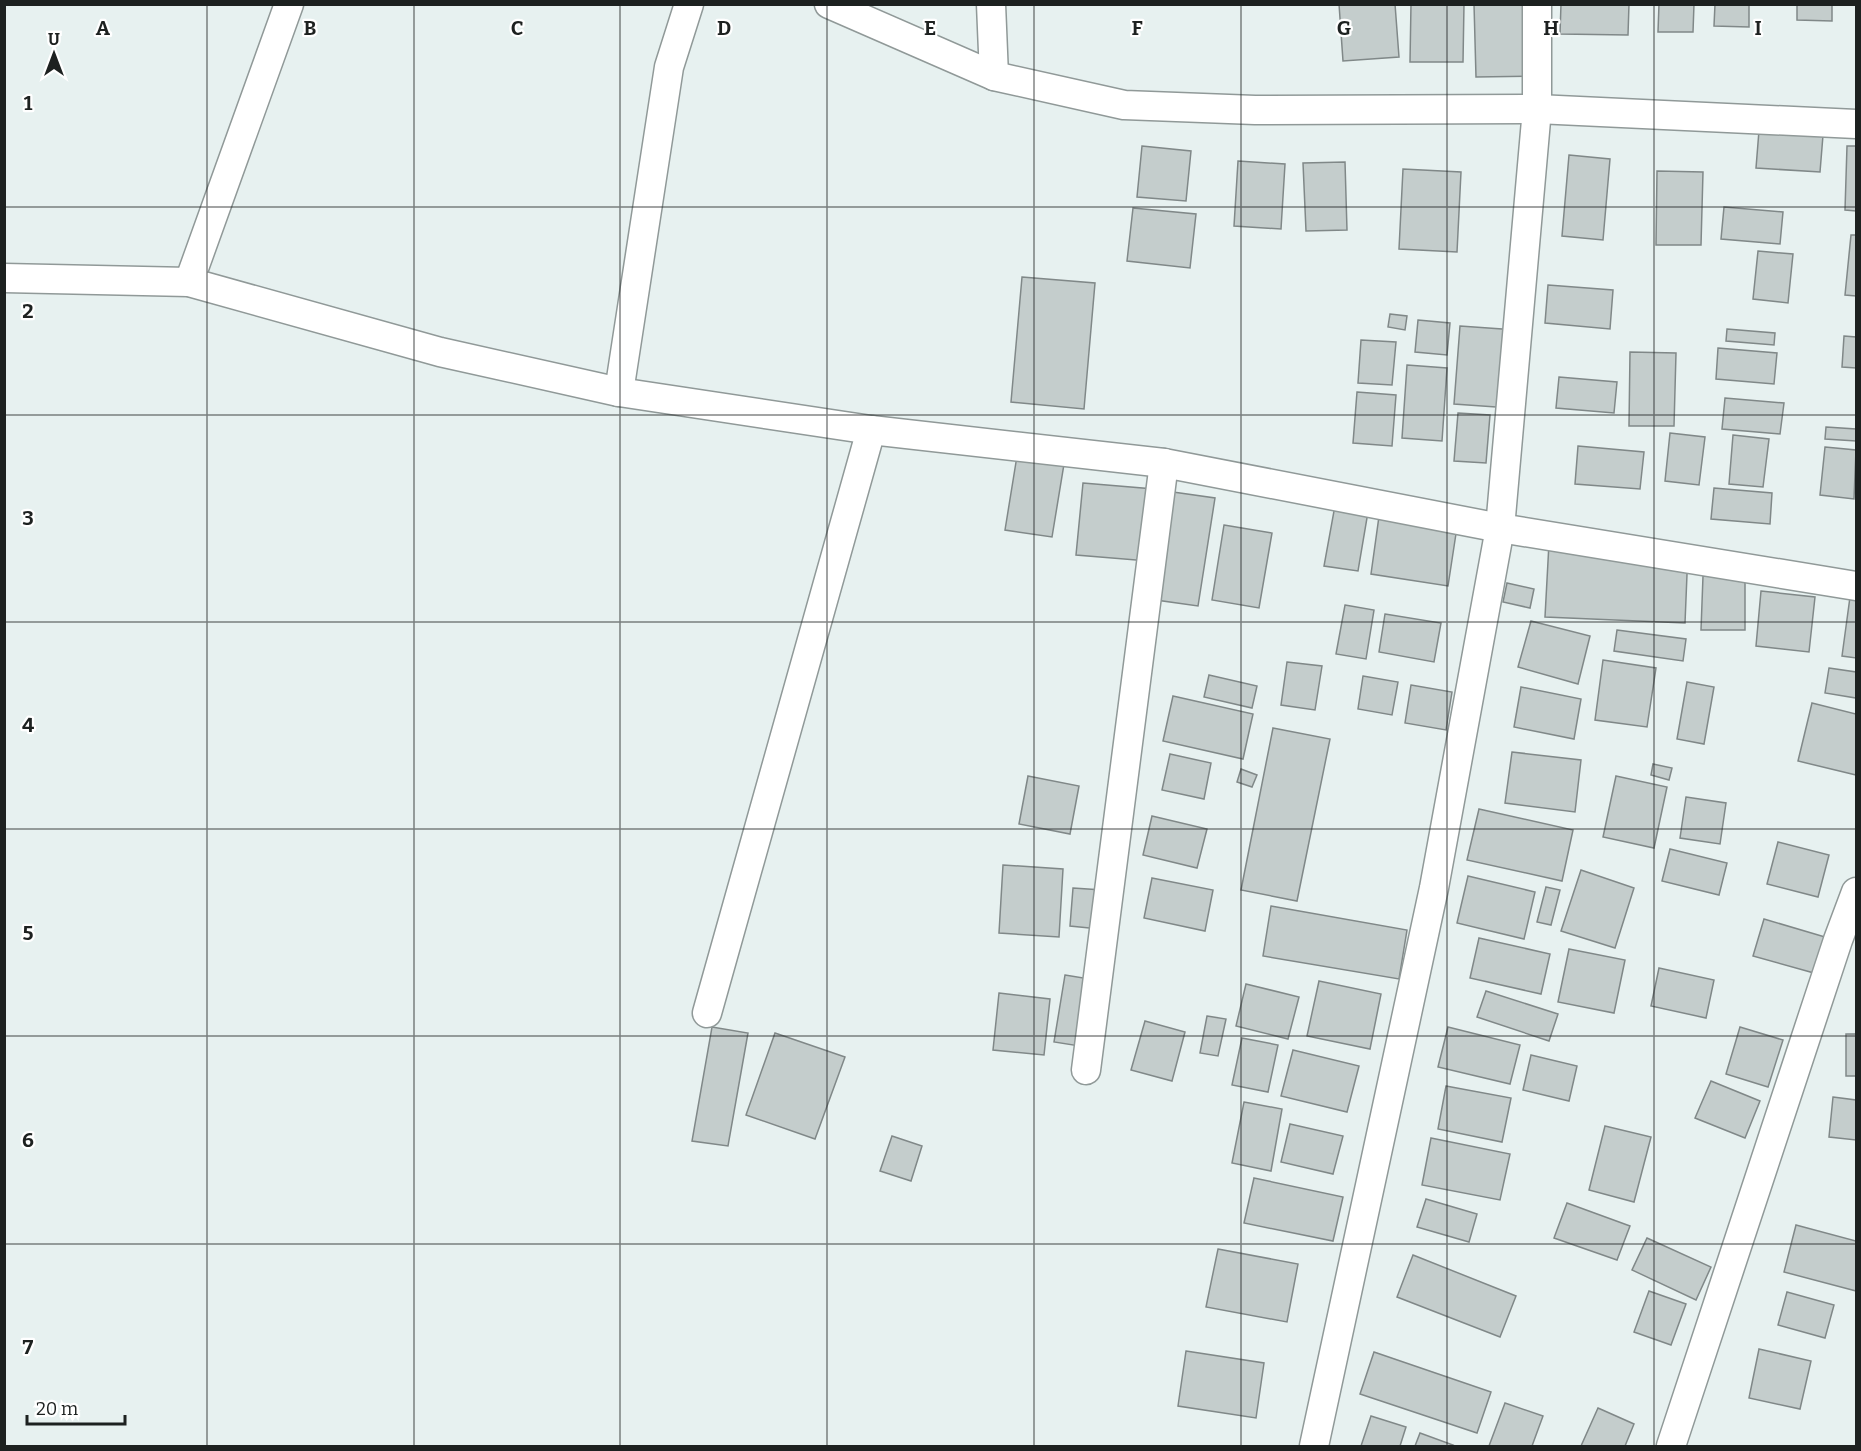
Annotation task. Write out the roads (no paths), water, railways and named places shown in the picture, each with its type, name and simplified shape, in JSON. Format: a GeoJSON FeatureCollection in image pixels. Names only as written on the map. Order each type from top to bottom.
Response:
{"type":"FeatureCollection","features":[{"type":"Feature","properties":{"kind":"street"},"geometry":{"type":"LineString","coordinates":[[189,282],[289,4]]}},
{"type":"Feature","properties":{"kind":"street"},"geometry":{"type":"LineString","coordinates":[[619,392],[669,67],[689,4]]}},
{"type":"Feature","properties":{"kind":"street"},"geometry":{"type":"LineString","coordinates":[[829,4],[994,76],[1124,105],[1255,110],[1537,109],[1857,124]]}},
{"type":"Feature","properties":{"kind":"street"},"geometry":{"type":"LineString","coordinates":[[991,4],[994,76]]}},
{"type":"Feature","properties":{"kind":"street"},"geometry":{"type":"LineString","coordinates":[[1314,1446],[1434,888],[1500,528],[1537,109],[1537,4]]}},
{"type":"Feature","properties":{"kind":"street"},"geometry":{"type":"LineString","coordinates":[[4,278],[189,282],[440,352],[619,392],[871,430],[1164,463],[1500,528],[1857,586]]}},
{"type":"Feature","properties":{"kind":"street"},"geometry":{"type":"LineString","coordinates":[[707,1013],[871,430]]}},
{"type":"Feature","properties":{"kind":"street"},"geometry":{"type":"LineString","coordinates":[[1086,1070],[1164,463]]}},
{"type":"Feature","properties":{"kind":"street"},"geometry":{"type":"LineString","coordinates":[[1671,1446],[1838,940],[1857,892]]}}]}
